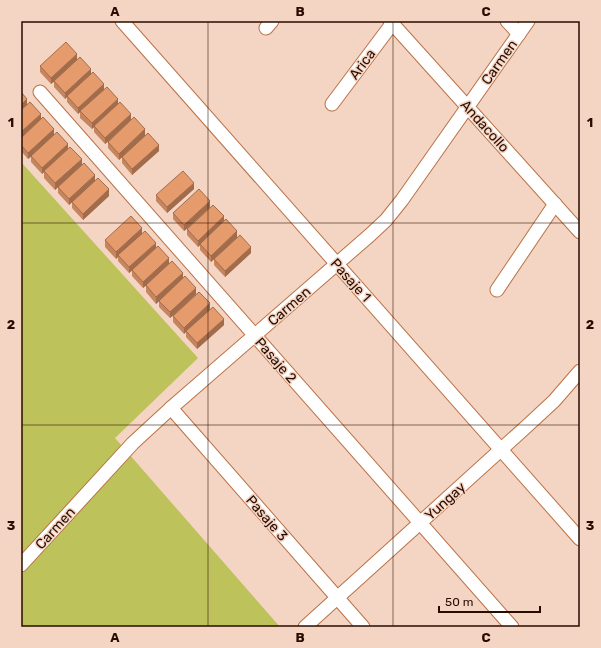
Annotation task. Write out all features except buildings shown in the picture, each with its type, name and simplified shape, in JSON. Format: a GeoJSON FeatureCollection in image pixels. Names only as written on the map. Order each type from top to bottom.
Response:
{"type":"FeatureCollection","features":[{"type":"Feature","properties":{"kind":"street","name":"Pasaje 1"},"geometry":{"type":"LineString","coordinates":[[122,21],[580,538]]}},
{"type":"Feature","properties":{"kind":"street"},"geometry":{"type":"LineString","coordinates":[[507,21],[519,34]]}},
{"type":"Feature","properties":{"kind":"street","name":"Carmen"},"geometry":{"type":"LineString","coordinates":[[21,565],[124,452],[171,408],[386,220],[402,200],[528,21]]}},
{"type":"Feature","properties":{"kind":"street","name":"Arica"},"geometry":{"type":"LineString","coordinates":[[332,104],[391,22]]}},
{"type":"Feature","properties":{"kind":"street","name":"Andacollo"},"geometry":{"type":"LineString","coordinates":[[391,22],[580,232]]}},
{"type":"Feature","properties":{"kind":"street","name":"Pasaje 2"},"geometry":{"type":"LineString","coordinates":[[40,92],[512,627]]}},
{"type":"Feature","properties":{"kind":"street"},"geometry":{"type":"LineString","coordinates":[[497,290],[555,204]]}},
{"type":"Feature","properties":{"kind":"street","name":"Yungay"},"geometry":{"type":"LineString","coordinates":[[305,627],[502,450],[554,401],[580,371]]}},
{"type":"Feature","properties":{"kind":"street","name":"Pasaje 3"},"geometry":{"type":"LineString","coordinates":[[171,408],[363,627]]}},
{"type":"Feature","properties":{"kind":"green space"},"geometry":{"type":"Polygon","coordinates":[[[21,162],[198,358],[115,438],[280,627],[21,627],[21,162]]]}}]}
